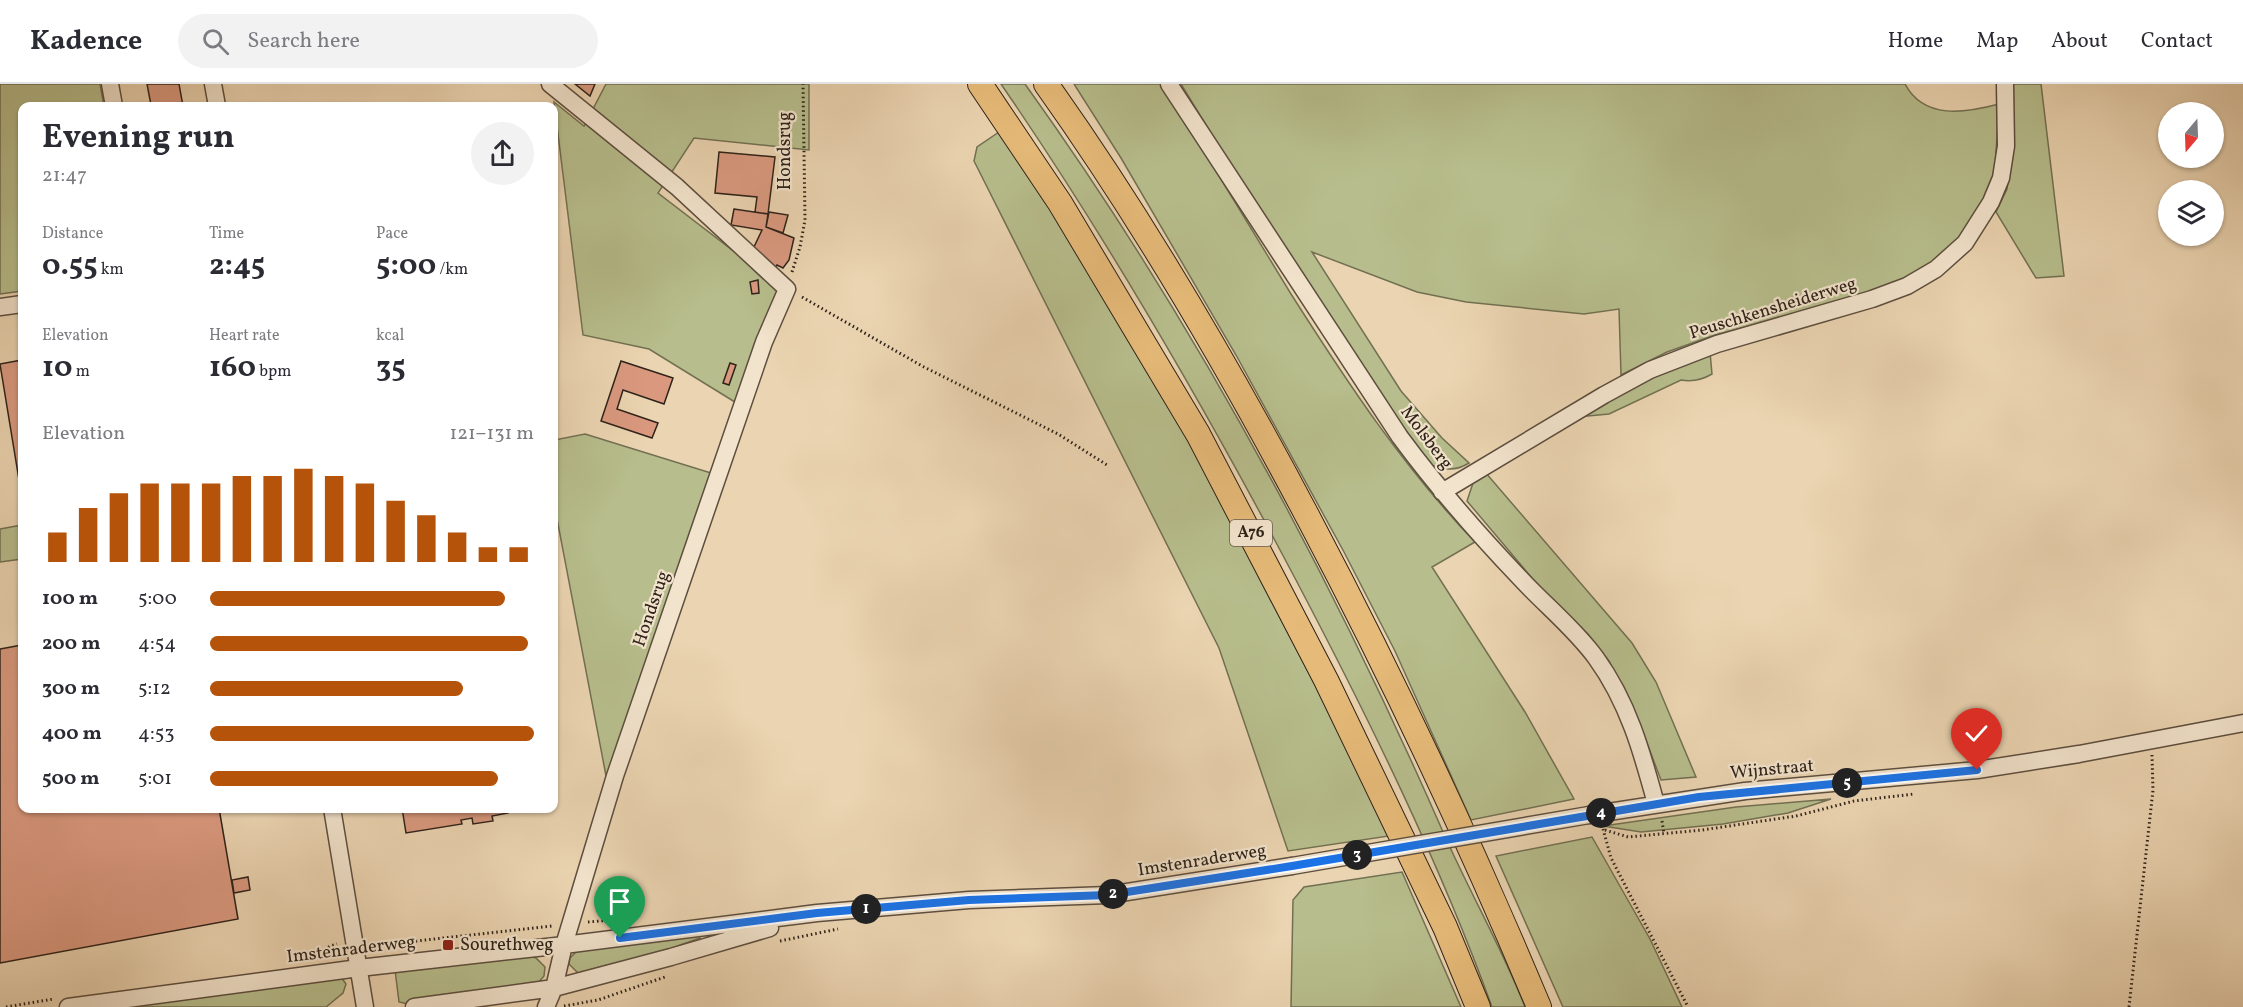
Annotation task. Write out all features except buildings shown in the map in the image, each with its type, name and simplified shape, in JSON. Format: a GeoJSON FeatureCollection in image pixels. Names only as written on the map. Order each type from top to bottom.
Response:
{"type":"FeatureCollection","features":[{"type":"Feature","properties":{"kind":"highway","name":"A76"},"geometry":{"type":"LineString","coordinates":[[980,84],[1060,203],[1209,454],[1326,680],[1445,927],[1478,1007]]}},
{"type":"Feature","properties":{"kind":"highway"},"geometry":{"type":"LineString","coordinates":[[1047,84],[1105,167],[1249,405],[1372,639],[1492,894],[1539,1007]]}},
{"type":"Feature","properties":{"kind":"street"},"geometry":{"type":"LineString","coordinates":[[110,84],[113,102]]}},
{"type":"Feature","properties":{"kind":"street"},"geometry":{"type":"LineString","coordinates":[[213,84],[216,102]]}},
{"type":"Feature","properties":{"kind":"street"},"geometry":{"type":"LineString","coordinates":[[550,84],[677,187],[787,288]]}},
{"type":"Feature","properties":{"kind":"street","name":"Molsberg"},"geometry":{"type":"LineString","coordinates":[[1169,84],[1376,401],[1442,492],[1496,553],[1596,658],[1633,725],[1656,804]]}},
{"type":"Feature","properties":{"kind":"street","name":"Peuschkensheiderweg"},"geometry":{"type":"LineString","coordinates":[[1442,492],[1604,394],[1650,370],[1718,344],[1872,299],[1907,286],[1936,269],[1965,243],[1991,202],[2001,178],[2006,146],[2005,84]]}},
{"type":"Feature","properties":{"kind":"street","name":"Hondsrug"},"geometry":{"type":"LineString","coordinates":[[546,1007],[554,988],[564,945],[615,776],[764,342],[787,288]]}},
{"type":"Feature","properties":{"kind":"street"},"geometry":{"type":"LineString","coordinates":[[0,307],[18,305]]}},
{"type":"Feature","properties":{"kind":"street","name":"Wijnstraat"},"geometry":{"type":"LineString","coordinates":[[1589,815],[1745,792],[1977,770],[2079,754],[2243,723]]}},
{"type":"Feature","properties":{"kind":"street"},"geometry":{"type":"LineString","coordinates":[[333,813],[365,1007]]}},
{"type":"Feature","properties":{"kind":"street","name":"Imstenraderweg"},"geometry":{"type":"LineString","coordinates":[[68,1007],[359,968],[817,913],[969,900],[1108,895],[1589,815]]}},
{"type":"Feature","properties":{"kind":"street","name":"Imstenraderweg"},"geometry":{"type":"LineString","coordinates":[[414,1007],[554,988],[671,957],[817,913]]}},
{"type":"Feature","properties":{"kind":"path","name":"Hondsrug"},"geometry":{"type":"LineString","coordinates":[[787,288],[801,247],[805,220],[803,84]]}},
{"type":"Feature","properties":{"kind":"path"},"geometry":{"type":"LineString","coordinates":[[787,288],[922,366],[1058,434],[1107,465]]}},
{"type":"Feature","properties":{"kind":"path"},"geometry":{"type":"LineString","coordinates":[[2129,1007],[2153,790],[2152,756]]}},
{"type":"Feature","properties":{"kind":"path"},"geometry":{"type":"LineString","coordinates":[[1664,834],[1622,836],[1603,829],[1611,858],[1688,1007]]}},
{"type":"Feature","properties":{"kind":"path","name":"Imstenraderweg"},"geometry":{"type":"LineString","coordinates":[[389,946],[617,920]]}},
{"type":"Feature","properties":{"kind":"path"},"geometry":{"type":"LineString","coordinates":[[771,944],[840,928]]}},
{"type":"Feature","properties":{"kind":"path"},"geometry":{"type":"LineString","coordinates":[[558,1007],[598,1000],[671,975]]}},
{"type":"Feature","properties":{"kind":"green space"},"geometry":{"type":"Polygon","coordinates":[[[0,84],[100,84],[103,102],[18,102],[18,292],[0,294],[0,84]]]}},
{"type":"Feature","properties":{"kind":"green space"},"geometry":{"type":"Polygon","coordinates":[[[606,84],[809,84],[809,150],[694,138],[658,193],[783,289],[743,407],[649,349],[583,335],[558,134],[558,105],[584,126],[606,84]]]}},
{"type":"Feature","properties":{"kind":"green space"},"geometry":{"type":"Polygon","coordinates":[[[1001,84],[1025,84],[1086,171],[1199,351],[1252,444],[1350,632],[1525,1007],[1492,1007],[1449,898],[1402,791],[1297,582],[1193,391],[1081,205],[1001,84]]]}},
{"type":"Feature","properties":{"kind":"green space"},"geometry":{"type":"Polygon","coordinates":[[[1074,84],[1163,84],[1333,359],[1400,454],[1475,542],[1432,567],[1525,712],[1574,799],[1471,820],[1395,651],[1344,552],[1236,355],[1121,158],[1074,84]]]}},
{"type":"Feature","properties":{"kind":"green space"},"geometry":{"type":"Polygon","coordinates":[[[1181,84],[1905,84],[1913,96],[1934,109],[1973,110],[1999,104],[1994,185],[1962,235],[1942,258],[1912,277],[1819,308],[1715,335],[1667,352],[1621,375],[1619,309],[1584,314],[1466,302],[1417,292],[1312,252],[1401,391],[1442,438],[1469,463],[1458,468],[1447,469],[1425,463],[1254,204],[1181,84]]]}},
{"type":"Feature","properties":{"kind":"green space"},"geometry":{"type":"Polygon","coordinates":[[[2013,84],[2041,84],[2064,276],[2036,278],[1996,212],[2007,189],[2011,157],[2013,84]]]}},
{"type":"Feature","properties":{"kind":"green space"},"geometry":{"type":"Polygon","coordinates":[[[1002,130],[1140,345],[1277,601],[1389,836],[1288,851],[1219,648],[974,161],[977,147],[1002,130]]]}},
{"type":"Feature","properties":{"kind":"green space"},"geometry":{"type":"Polygon","coordinates":[[[1710,352],[1712,374],[1708,376],[1693,381],[1681,380],[1609,414],[1577,417],[1629,386],[1710,352]]]}},
{"type":"Feature","properties":{"kind":"green space"},"geometry":{"type":"Polygon","coordinates":[[[585,434],[711,473],[607,781],[558,524],[558,439],[585,434]]]}},
{"type":"Feature","properties":{"kind":"green space"},"geometry":{"type":"Polygon","coordinates":[[[1485,472],[1632,643],[1656,682],[1696,777],[1661,780],[1642,730],[1609,661],[1588,634],[1537,584],[1467,501],[1473,483],[1485,472]]]}},
{"type":"Feature","properties":{"kind":"green space"},"geometry":{"type":"Polygon","coordinates":[[[18,526],[18,560],[0,562],[0,529],[18,526]]]}},
{"type":"Feature","properties":{"kind":"green space"},"geometry":{"type":"Polygon","coordinates":[[[1831,799],[1788,813],[1723,824],[1641,832],[1603,826],[1736,807],[1831,799]]]}},
{"type":"Feature","properties":{"kind":"green space"},"geometry":{"type":"Polygon","coordinates":[[[1592,837],[1650,939],[1682,1007],[1563,1007],[1496,856],[1592,837]]]}},
{"type":"Feature","properties":{"kind":"green space"},"geometry":{"type":"Polygon","coordinates":[[[1402,872],[1461,1007],[1291,1007],[1293,900],[1304,887],[1402,872]]]}},
{"type":"Feature","properties":{"kind":"green space"},"geometry":{"type":"Polygon","coordinates":[[[699,936],[700,938],[649,956],[579,974],[569,964],[570,958],[577,951],[699,936]]]}},
{"type":"Feature","properties":{"kind":"green space"},"geometry":{"type":"Polygon","coordinates":[[[530,956],[536,958],[545,967],[544,976],[538,983],[408,1004],[399,1002],[395,970],[530,956]]]}},
{"type":"Feature","properties":{"kind":"green space"},"geometry":{"type":"Polygon","coordinates":[[[341,977],[346,984],[343,993],[326,1007],[112,1007],[341,977]]]}},
{"type":"Feature","properties":{"kind":"place","name":"Sourethweg"},"geometry":{"type":"Point","coordinates":[448,945]}},
{"type":"Feature","properties":{"kind":"route"},"geometry":{"type":"LineString","coordinates":[[620,938],[817,913],[969,900],[1108,895],[1699,797],[1977,770]]}}]}
